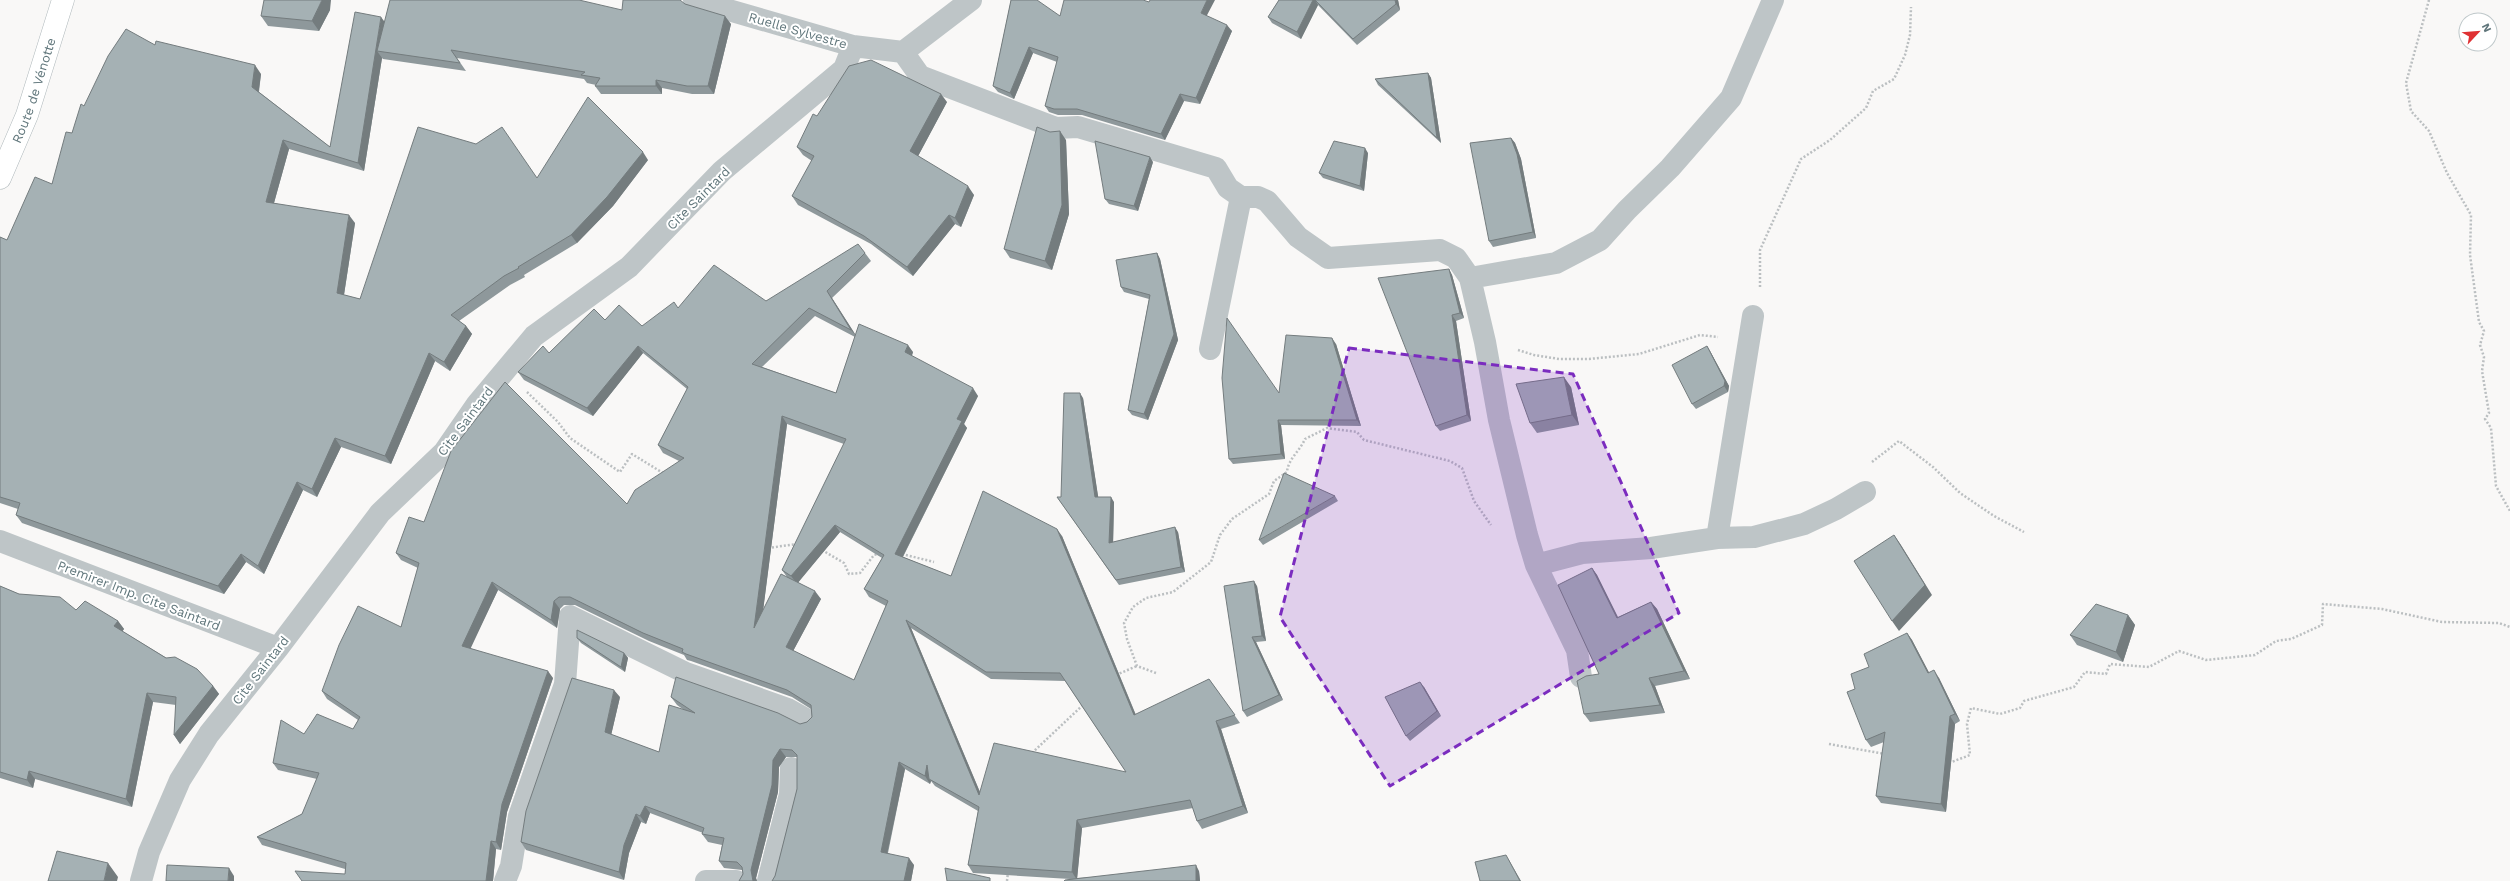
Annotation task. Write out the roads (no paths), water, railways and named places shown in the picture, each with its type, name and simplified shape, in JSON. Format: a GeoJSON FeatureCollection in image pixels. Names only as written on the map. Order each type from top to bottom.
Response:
{"type":"FeatureCollection","features":[{"type":"Feature","properties":{"kind":"street","name":"Route de Vénotte"},"geometry":{"type":"LineString","coordinates":[[0,178],[27,115],[63,0]]}},
{"type":"Feature","properties":{"kind":"street","name":"Ruelle Sylvestre"},"geometry":{"type":"LineString","coordinates":[[694,0],[853,46],[903,52]]}},
{"type":"Feature","properties":{"kind":"street"},"geometry":{"type":"LineString","coordinates":[[971,0],[903,52],[920,76],[1056,128],[1078,126],[1216,168],[1228,188],[1241,197],[1258,197],[1267,201],[1298,237],[1328,258],[1440,250],[1456,258],[1470,278],[1485,342],[1499,420],[1536,565],[1577,650],[1581,677]]}},
{"type":"Feature","properties":{"kind":"street"},"geometry":{"type":"LineString","coordinates":[[1470,278],[1556,264],[1600,240],[1627,210],[1670,168],[1731,98],[1773,0]]}},
{"type":"Feature","properties":{"kind":"street","name":"Cite Saintard"},"geometry":{"type":"LineString","coordinates":[[141,881],[149,852],[180,780],[209,734],[278,648],[380,512],[444,452],[477,404],[504,369],[534,336],[629,267],[722,171],[844,69],[853,46]]}},
{"type":"Feature","properties":{"kind":"street"},"geometry":{"type":"LineString","coordinates":[[1210,349],[1241,197]]}},
{"type":"Feature","properties":{"kind":"street"},"geometry":{"type":"LineString","coordinates":[[1717,538],[1753,316]]}},
{"type":"Feature","properties":{"kind":"street"},"geometry":{"type":"LineString","coordinates":[[1536,565],[1582,553],[1651,548],[1717,538],[1754,537],[1804,524],[1836,509],[1864,492]]}},
{"type":"Feature","properties":{"kind":"street","name":"Premirer Imp. Cite Saintard"},"geometry":{"type":"LineString","coordinates":[[0,541],[278,648]]}},
{"type":"Feature","properties":{"kind":"street"},"geometry":{"type":"LineString","coordinates":[[505,881],[511,866],[519,816],[565,684],[570,616],[686,673],[788,709],[806,719]]}},
{"type":"Feature","properties":{"kind":"street"},"geometry":{"type":"LineString","coordinates":[[768,881],[790,794],[791,768]]}},
{"type":"Feature","properties":{"kind":"street"},"geometry":{"type":"LineString","coordinates":[[706,881],[736,881]]}}]}
